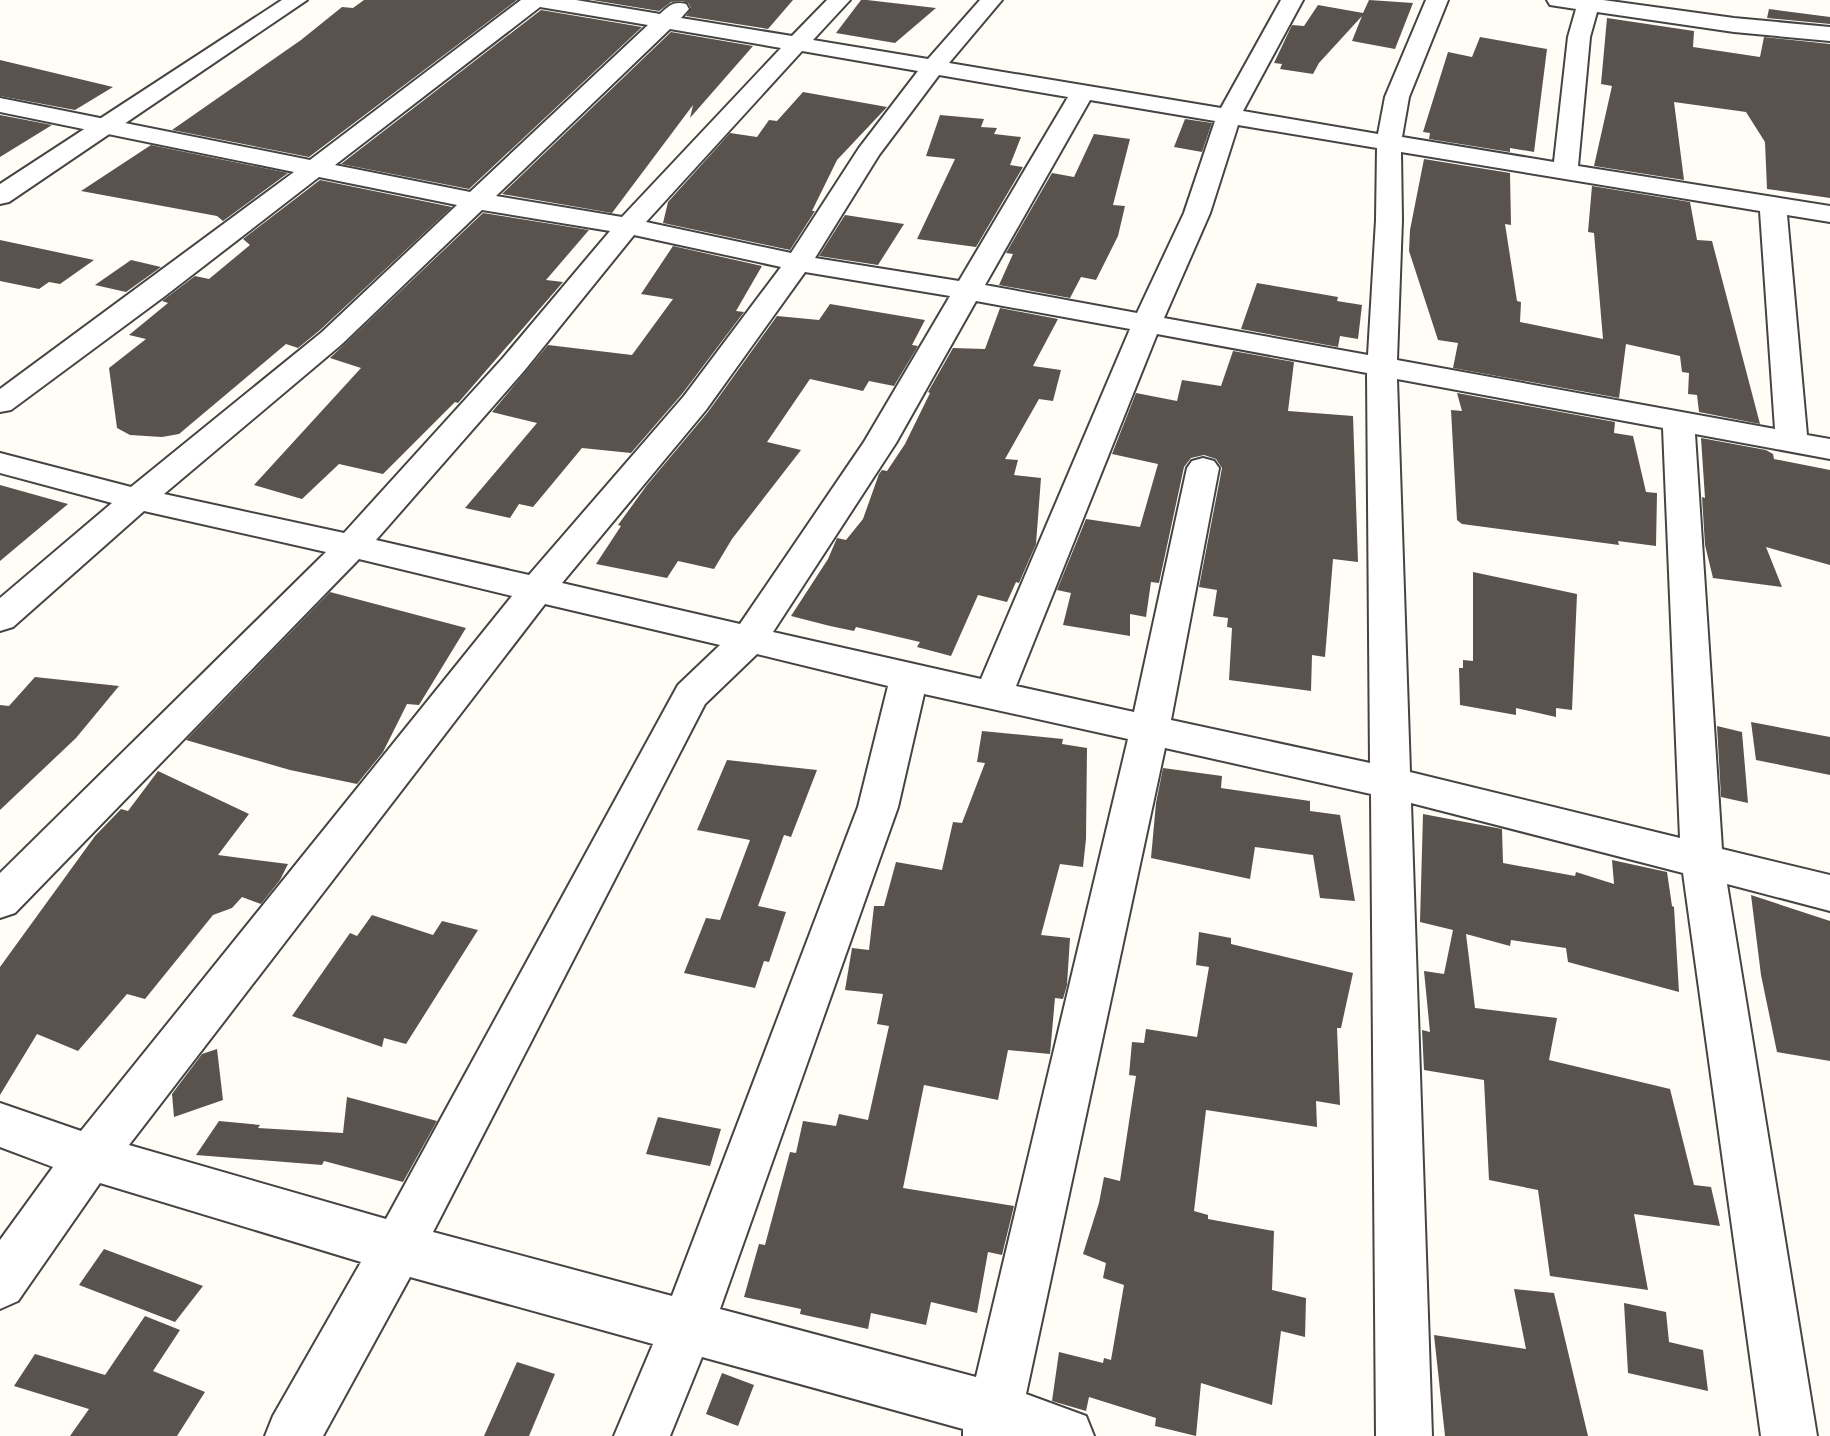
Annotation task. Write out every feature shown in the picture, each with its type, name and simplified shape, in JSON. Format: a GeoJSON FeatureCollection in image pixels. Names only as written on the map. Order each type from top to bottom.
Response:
{"type":"FeatureCollection","features":[{"type":"Feature","properties":{"kind":"street"},"geometry":{"type":"LineString","coordinates":[[0,196],[296,0]]}},
{"type":"Feature","properties":{"kind":"street"},"geometry":{"type":"LineString","coordinates":[[0,403],[155,290],[537,0],[1389,141],[1565,173],[1830,214]]}},
{"type":"Feature","properties":{"kind":"street"},"geometry":{"type":"LineString","coordinates":[[0,618],[137,499],[332,338],[687,0]]}},
{"type":"Feature","properties":{"kind":"street"},"geometry":{"type":"LineString","coordinates":[[0,900],[352,546],[513,365],[628,226],[720,124],[839,0]]}},
{"type":"Feature","properties":{"kind":"street"},"geometry":{"type":"LineString","coordinates":[[0,1283],[90,1157],[537,589],[695,403],[798,263],[868,153],[933,67],[991,0]]}},
{"type":"Feature","properties":{"kind":"street"},"geometry":{"type":"LineString","coordinates":[[993,696],[1147,324],[1197,213],[1229,115],[1292,0]]}},
{"type":"Feature","properties":{"kind":"street"},"geometry":{"type":"LineString","coordinates":[[1404,1436],[1382,366],[1390,220],[1389,141],[1397,97],[1437,0]]}},
{"type":"Feature","properties":{"kind":"street"},"geometry":{"type":"LineString","coordinates":[[1734,24],[1735,0]]}},
{"type":"Feature","properties":{"kind":"street"},"geometry":{"type":"LineString","coordinates":[[1565,173],[1579,37],[1573,2],[1830,34]]}},
{"type":"Feature","properties":{"kind":"street"},"geometry":{"type":"LineString","coordinates":[[293,1436],[398,1248],[691,695],[749,640],[880,443],[1083,91]]}},
{"type":"Feature","properties":{"kind":"street"},"geometry":{"type":"LineString","coordinates":[[0,105],[476,201],[628,226],[798,263],[970,291],[1830,449]]}},
{"type":"Feature","properties":{"kind":"street"},"geometry":{"type":"LineString","coordinates":[[1773,205],[1792,442]]}},
{"type":"Feature","properties":{"kind":"street"},"geometry":{"type":"LineString","coordinates":[[1678,420],[1702,860],[1789,1436]]}},
{"type":"Feature","properties":{"kind":"street"},"geometry":{"type":"LineString","coordinates":[[0,463],[137,499],[352,546],[909,677],[1149,732],[1392,783],[1830,893]]}},
{"type":"Feature","properties":{"kind":"street"},"geometry":{"type":"LineString","coordinates":[[992,1423],[1149,732],[1203,468]]}},
{"type":"Feature","properties":{"kind":"street"},"geometry":{"type":"LineString","coordinates":[[642,1436],[688,1325],[878,807],[909,677]]}},
{"type":"Feature","properties":{"kind":"street"},"geometry":{"type":"LineString","coordinates":[[0,1125],[90,1157],[398,1248],[688,1325],[992,1423],[1066,1436]]}},
{"type":"Feature","properties":{"kind":"building"},"geometry":{"type":"Polygon","coordinates":[[[364,0],[517,0],[309,157],[172,130],[301,40],[342,7],[353,8],[364,0]]]}},
{"type":"Feature","properties":{"kind":"building"},"geometry":{"type":"Polygon","coordinates":[[[592,0],[793,0],[768,29],[686,16],[691,8],[688,3],[682,1],[671,2],[659,11],[592,0]]]}},
{"type":"Feature","properties":{"kind":"building"},"geometry":{"type":"Polygon","coordinates":[[[861,0],[936,8],[895,43],[836,33],[861,0]]]}},
{"type":"Feature","properties":{"kind":"building"},"geometry":{"type":"Polygon","coordinates":[[[1369,0],[1413,3],[1395,49],[1352,41],[1362,16],[1319,63],[1313,74],[1280,69],[1282,64],[1274,63],[1292,25],[1304,26],[1318,5],[1363,13],[1369,0]]]}},
{"type":"Feature","properties":{"kind":"building"},"geometry":{"type":"Polygon","coordinates":[[[1769,9],[1830,17],[1830,24],[1767,18],[1769,9]]]}},
{"type":"Feature","properties":{"kind":"building"},"geometry":{"type":"Polygon","coordinates":[[[541,10],[642,27],[469,189],[341,164],[541,10]]]}},
{"type":"Feature","properties":{"kind":"building"},"geometry":{"type":"Polygon","coordinates":[[[1607,18],[1694,31],[1693,47],[1760,57],[1764,37],[1830,44],[1830,198],[1767,189],[1765,142],[1746,112],[1674,102],[1684,180],[1594,166],[1612,86],[1601,84],[1607,18]]]}},
{"type":"Feature","properties":{"kind":"building"},"geometry":{"type":"Polygon","coordinates":[[[671,32],[753,46],[690,118],[693,105],[612,213],[502,194],[671,32]]]}},
{"type":"Feature","properties":{"kind":"building"},"geometry":{"type":"Polygon","coordinates":[[[1480,37],[1547,49],[1534,152],[1510,148],[1510,152],[1429,139],[1430,133],[1423,132],[1448,52],[1472,57],[1480,37]]]}},
{"type":"Feature","properties":{"kind":"building"},"geometry":{"type":"Polygon","coordinates":[[[0,60],[113,87],[75,110],[0,96],[0,60]]]}},
{"type":"Feature","properties":{"kind":"building"},"geometry":{"type":"Polygon","coordinates":[[[803,92],[887,107],[837,160],[812,211],[815,211],[790,250],[663,223],[668,202],[730,133],[757,137],[769,120],[777,121],[803,92]]]}},
{"type":"Feature","properties":{"kind":"building"},"geometry":{"type":"Polygon","coordinates":[[[0,115],[52,125],[0,157],[0,115]]]}},
{"type":"Feature","properties":{"kind":"building"},"geometry":{"type":"Polygon","coordinates":[[[940,115],[984,119],[981,127],[997,128],[994,134],[1021,137],[1010,165],[1023,167],[976,247],[917,239],[955,159],[926,156],[940,115]]]}},
{"type":"Feature","properties":{"kind":"building"},"geometry":{"type":"Polygon","coordinates":[[[1185,119],[1212,123],[1202,152],[1174,147],[1185,119]]]}},
{"type":"Feature","properties":{"kind":"building"},"geometry":{"type":"Polygon","coordinates":[[[1094,134],[1130,139],[1113,205],[1125,206],[1118,236],[1096,280],[1081,277],[1070,298],[999,285],[1013,254],[1006,253],[1052,173],[1074,177],[1094,134]]]}},
{"type":"Feature","properties":{"kind":"building"},"geometry":{"type":"Polygon","coordinates":[[[151,145],[288,173],[223,221],[217,216],[81,191],[151,145]]]}},
{"type":"Feature","properties":{"kind":"building"},"geometry":{"type":"Polygon","coordinates":[[[1424,159],[1510,173],[1511,225],[1505,224],[1517,301],[1521,302],[1520,322],[1603,339],[1594,233],[1588,232],[1592,186],[1690,202],[1697,240],[1712,241],[1760,424],[1699,412],[1697,395],[1688,394],[1689,373],[1682,372],[1680,356],[1626,344],[1619,398],[1453,368],[1458,343],[1438,340],[1409,251],[1410,230],[1424,159]]]}},
{"type":"Feature","properties":{"kind":"building"},"geometry":{"type":"Polygon","coordinates":[[[320,180],[452,207],[320,330],[298,348],[286,344],[179,434],[162,437],[130,435],[117,428],[109,368],[146,339],[129,335],[168,303],[162,301],[195,276],[209,279],[250,245],[243,239],[320,180]]]}},
{"type":"Feature","properties":{"kind":"building"},"geometry":{"type":"Polygon","coordinates":[[[483,213],[589,230],[546,280],[563,282],[458,403],[455,402],[383,474],[339,464],[302,499],[254,485],[361,368],[330,358],[483,213]]]}},
{"type":"Feature","properties":{"kind":"building"},"geometry":{"type":"Polygon","coordinates":[[[845,215],[904,224],[878,265],[819,256],[845,215]]]}},
{"type":"Feature","properties":{"kind":"building"},"geometry":{"type":"Polygon","coordinates":[[[0,240],[94,260],[60,284],[49,282],[39,289],[0,281],[0,240]]]}},
{"type":"Feature","properties":{"kind":"building"},"geometry":{"type":"Polygon","coordinates":[[[673,246],[762,266],[736,311],[744,312],[682,394],[631,453],[582,448],[533,507],[519,504],[510,518],[465,508],[537,423],[492,412],[548,345],[632,355],[673,299],[641,294],[673,246]]]}},
{"type":"Feature","properties":{"kind":"building"},"geometry":{"type":"Polygon","coordinates":[[[131,260],[161,267],[126,292],[95,285],[131,260]]]}},
{"type":"Feature","properties":{"kind":"building"},"geometry":{"type":"Polygon","coordinates":[[[1257,283],[1338,297],[1337,301],[1362,305],[1358,339],[1340,336],[1338,347],[1241,329],[1257,283]]]}},
{"type":"Feature","properties":{"kind":"building"},"geometry":{"type":"Polygon","coordinates":[[[830,304],[925,320],[912,345],[918,346],[894,386],[869,381],[863,391],[810,379],[767,442],[801,450],[732,539],[714,569],[678,561],[667,578],[596,564],[621,526],[618,525],[647,485],[708,412],[777,316],[819,320],[830,304]]]}},
{"type":"Feature","properties":{"kind":"building"},"geometry":{"type":"Polygon","coordinates":[[[1000,308],[1058,319],[1033,366],[1061,370],[1053,401],[1039,399],[1005,459],[1018,460],[1014,475],[1041,478],[1036,544],[1019,583],[1016,582],[1007,602],[978,595],[951,656],[917,647],[920,642],[856,627],[854,631],[791,616],[828,559],[837,538],[846,540],[863,519],[879,474],[882,470],[887,471],[905,444],[930,393],[928,392],[953,348],[985,349],[1000,308]]]}},
{"type":"Feature","properties":{"kind":"building"},"geometry":{"type":"Polygon","coordinates":[[[1233,351],[1294,362],[1288,411],[1353,416],[1358,562],[1333,559],[1325,657],[1312,655],[1311,691],[1229,680],[1232,628],[1227,627],[1228,618],[1213,616],[1217,590],[1199,587],[1222,468],[1216,459],[1204,455],[1191,458],[1184,467],[1159,583],[1151,582],[1146,617],[1130,614],[1130,636],[1063,625],[1071,593],[1057,590],[1086,519],[1140,527],[1158,464],[1112,454],[1136,393],[1177,401],[1182,380],[1221,386],[1233,351]]]}},
{"type":"Feature","properties":{"kind":"building"},"geometry":{"type":"Polygon","coordinates":[[[1457,393],[1615,422],[1614,433],[1633,436],[1646,492],[1657,493],[1656,546],[1618,541],[1619,545],[1462,524],[1457,520],[1451,410],[1462,411],[1457,393]]]}},
{"type":"Feature","properties":{"kind":"building"},"geometry":{"type":"Polygon","coordinates":[[[1701,438],[1766,450],[1773,454],[1774,459],[1830,470],[1830,565],[1766,547],[1782,587],[1713,578],[1705,545],[1701,438]]]}},
{"type":"Feature","properties":{"kind":"building"},"geometry":{"type":"Polygon","coordinates":[[[0,485],[68,504],[0,561],[0,485]]]}},
{"type":"Feature","properties":{"kind":"building"},"geometry":{"type":"Polygon","coordinates":[[[1473,572],[1577,594],[1572,710],[1556,708],[1556,717],[1516,708],[1516,715],[1460,705],[1459,668],[1463,668],[1463,660],[1473,661],[1473,572]]]}},
{"type":"Feature","properties":{"kind":"building"},"geometry":{"type":"Polygon","coordinates":[[[330,592],[466,628],[419,705],[407,704],[383,752],[357,784],[290,770],[186,740],[330,592]]]}},
{"type":"Feature","properties":{"kind":"building"},"geometry":{"type":"Polygon","coordinates":[[[35,677],[119,686],[76,738],[0,810],[0,705],[9,706],[35,677]]]}},
{"type":"Feature","properties":{"kind":"building"},"geometry":{"type":"Polygon","coordinates":[[[1751,722],[1830,737],[1830,775],[1756,760],[1751,722]]]}},
{"type":"Feature","properties":{"kind":"building"},"geometry":{"type":"Polygon","coordinates":[[[1717,726],[1742,732],[1748,803],[1721,797],[1717,726]]]}},
{"type":"Feature","properties":{"kind":"building"},"geometry":{"type":"Polygon","coordinates":[[[982,731],[1063,739],[1062,744],[1087,748],[1083,867],[1060,864],[1041,935],[1070,938],[1067,985],[1063,999],[1055,998],[1050,1054],[1008,1050],[998,1100],[924,1085],[903,1188],[1014,1206],[1002,1255],[988,1252],[977,1313],[931,1302],[926,1325],[871,1313],[868,1329],[800,1314],[801,1309],[744,1297],[759,1244],[765,1245],[790,1152],[796,1153],[803,1121],[836,1126],[839,1114],[868,1120],[889,1026],[877,1024],[883,994],[845,990],[852,948],[869,950],[874,906],[884,906],[896,862],[942,870],[953,822],[962,823],[985,763],[977,762],[982,731]]]}},
{"type":"Feature","properties":{"kind":"building"},"geometry":{"type":"Polygon","coordinates":[[[727,760],[817,770],[791,837],[784,835],[758,906],[786,912],[769,962],[764,961],[755,988],[684,973],[706,918],[720,920],[750,840],[697,830],[727,760]]]}},
{"type":"Feature","properties":{"kind":"building"},"geometry":{"type":"Polygon","coordinates":[[[1163,768],[1222,776],[1221,788],[1310,801],[1310,811],[1340,815],[1355,901],[1320,898],[1313,855],[1255,847],[1250,879],[1151,858],[1156,803],[1163,768]]]}},
{"type":"Feature","properties":{"kind":"building"},"geometry":{"type":"Polygon","coordinates":[[[158,771],[249,814],[218,855],[288,864],[280,880],[261,904],[242,897],[232,908],[213,915],[145,999],[127,994],[78,1051],[37,1034],[0,1095],[0,967],[95,836],[121,809],[128,811],[158,771]]]}},
{"type":"Feature","properties":{"kind":"building"},"geometry":{"type":"Polygon","coordinates":[[[1423,814],[1502,829],[1503,863],[1575,876],[1576,872],[1614,884],[1612,860],[1667,872],[1674,907],[1679,992],[1568,962],[1566,948],[1511,940],[1510,946],[1466,934],[1475,1008],[1557,1018],[1549,1060],[1670,1089],[1694,1185],[1711,1187],[1720,1226],[1634,1214],[1648,1290],[1550,1276],[1538,1190],[1489,1180],[1484,1080],[1424,1070],[1422,1030],[1430,1032],[1424,971],[1444,974],[1453,930],[1420,922],[1423,814]]]}},
{"type":"Feature","properties":{"kind":"building"},"geometry":{"type":"Polygon","coordinates":[[[1751,895],[1830,921],[1830,1061],[1777,1052],[1761,975],[1751,895]]]}},
{"type":"Feature","properties":{"kind":"building"},"geometry":{"type":"Polygon","coordinates":[[[372,915],[433,935],[442,921],[478,930],[406,1044],[384,1038],[382,1047],[292,1016],[350,933],[357,936],[372,915]]]}},
{"type":"Feature","properties":{"kind":"building"},"geometry":{"type":"Polygon","coordinates":[[[1199,932],[1231,938],[1231,944],[1353,973],[1341,1028],[1337,1028],[1340,1105],[1316,1101],[1317,1127],[1206,1110],[1194,1211],[1208,1215],[1208,1219],[1274,1231],[1272,1290],[1306,1298],[1305,1337],[1281,1331],[1272,1405],[1201,1383],[1196,1436],[1155,1426],[1156,1418],[1089,1397],[1086,1411],[1052,1401],[1059,1352],[1103,1363],[1104,1358],[1111,1360],[1124,1285],[1103,1278],[1106,1263],[1083,1254],[1104,1177],[1120,1181],[1136,1076],[1129,1075],[1132,1042],[1144,1043],[1146,1029],[1197,1037],[1209,967],[1196,965],[1199,932]]]}},
{"type":"Feature","properties":{"kind":"building"},"geometry":{"type":"Polygon","coordinates":[[[217,1049],[223,1100],[174,1117],[172,1094],[202,1054],[217,1049]]]}},
{"type":"Feature","properties":{"kind":"building"},"geometry":{"type":"Polygon","coordinates":[[[347,1097],[437,1121],[403,1182],[324,1161],[322,1165],[196,1155],[219,1121],[260,1125],[258,1128],[343,1133],[347,1097]]]}},
{"type":"Feature","properties":{"kind":"building"},"geometry":{"type":"Polygon","coordinates":[[[658,1117],[721,1129],[710,1166],[646,1154],[658,1117]]]}},
{"type":"Feature","properties":{"kind":"building"},"geometry":{"type":"Polygon","coordinates":[[[104,1249],[203,1286],[175,1322],[79,1285],[104,1249]]]}},
{"type":"Feature","properties":{"kind":"building"},"geometry":{"type":"Polygon","coordinates":[[[1514,1289],[1554,1293],[1588,1436],[1445,1436],[1434,1335],[1526,1349],[1514,1289]]]}},
{"type":"Feature","properties":{"kind":"building"},"geometry":{"type":"Polygon","coordinates":[[[1624,1303],[1666,1312],[1669,1342],[1703,1350],[1708,1391],[1628,1373],[1624,1303]]]}},
{"type":"Feature","properties":{"kind":"building"},"geometry":{"type":"Polygon","coordinates":[[[145,1316],[180,1330],[153,1371],[205,1392],[177,1436],[70,1436],[89,1409],[14,1386],[35,1354],[105,1375],[145,1316]]]}},
{"type":"Feature","properties":{"kind":"building"},"geometry":{"type":"Polygon","coordinates":[[[517,1362],[555,1374],[529,1436],[484,1436],[517,1362]]]}},
{"type":"Feature","properties":{"kind":"building"},"geometry":{"type":"Polygon","coordinates":[[[722,1373],[754,1385],[738,1426],[706,1414],[722,1373]]]}}]}
